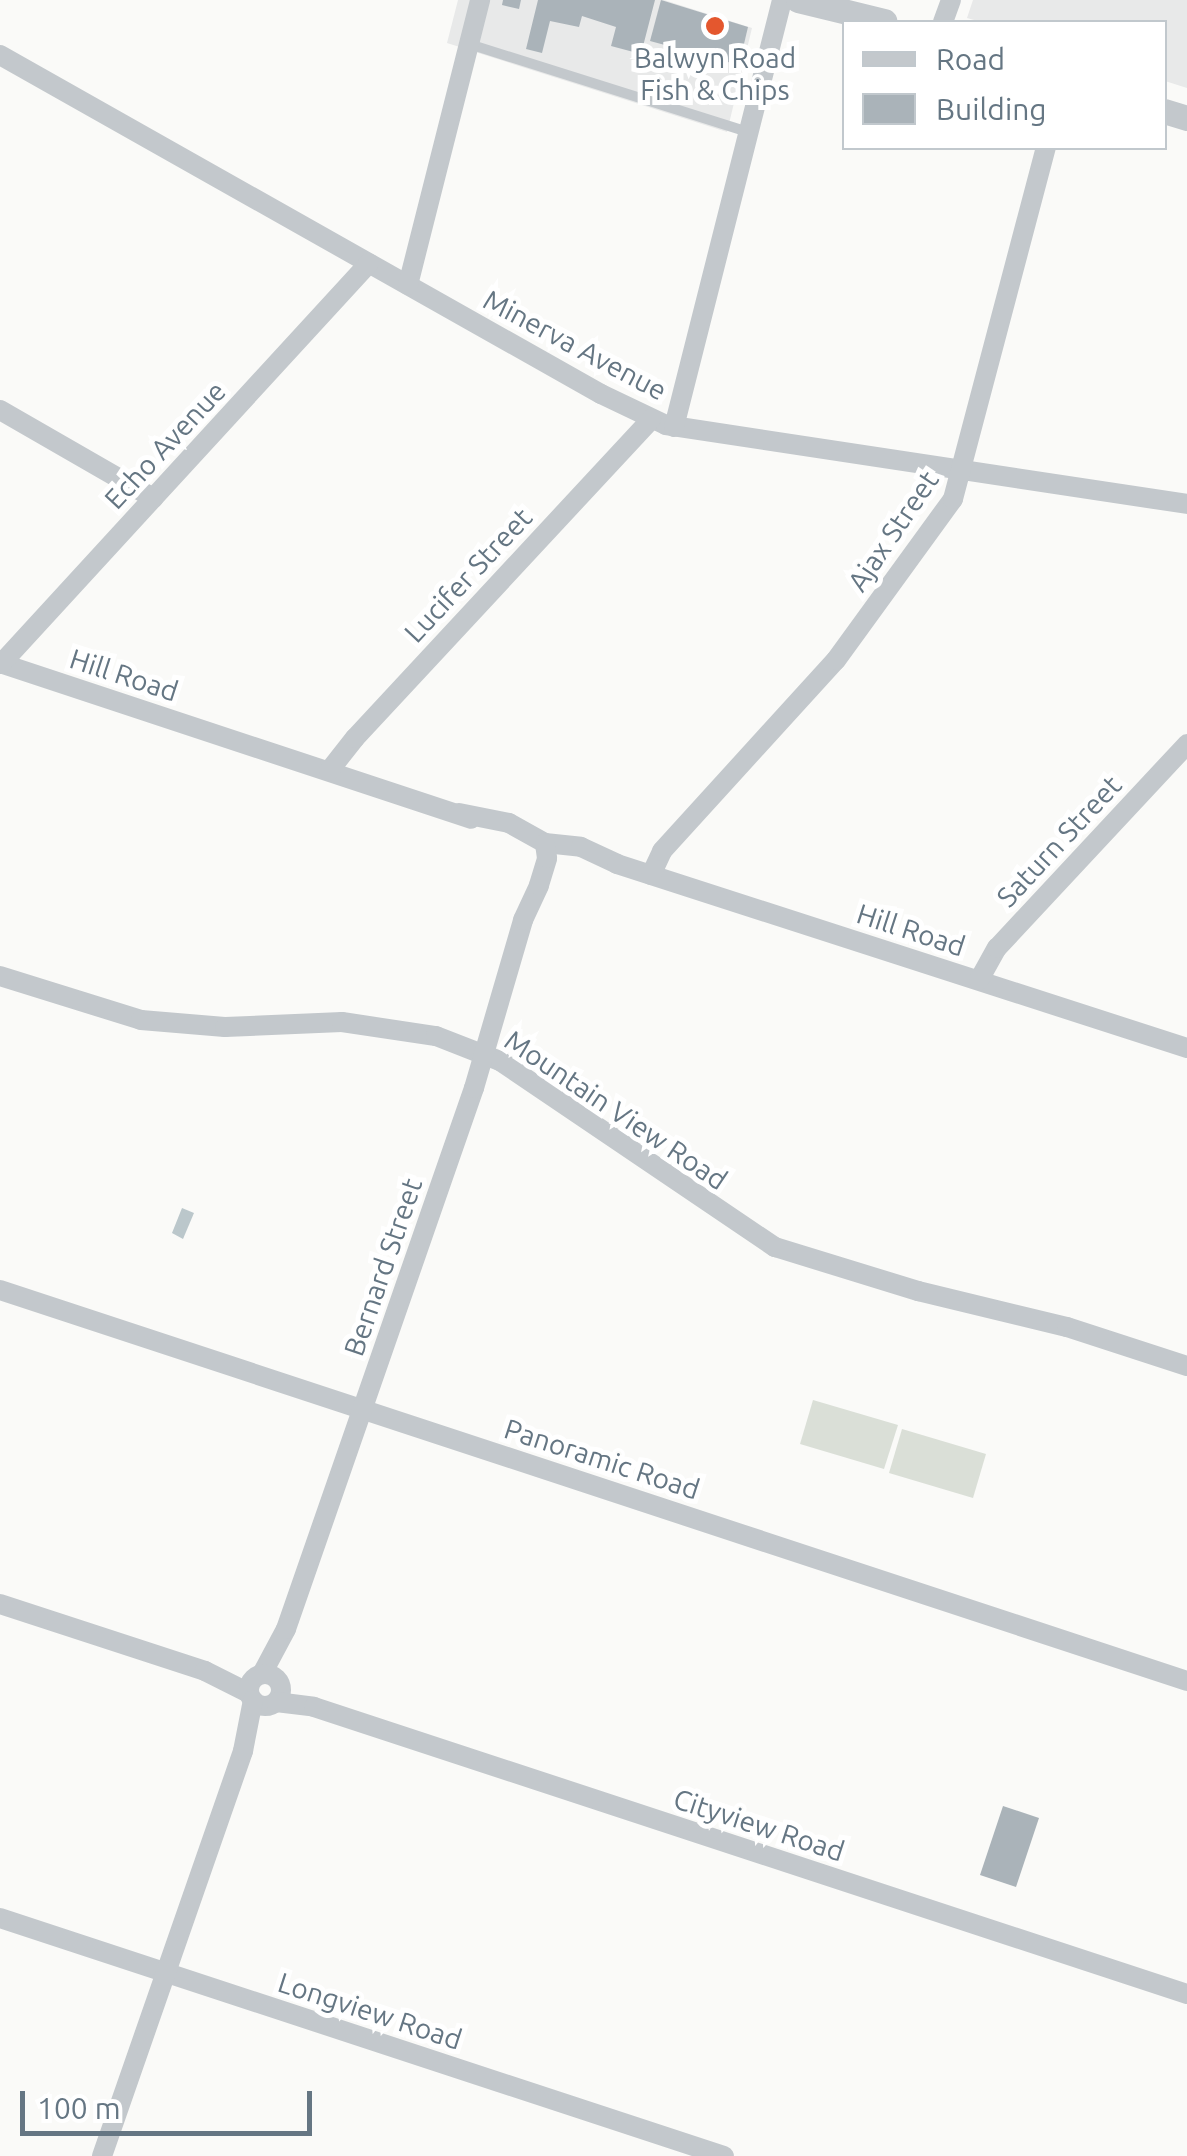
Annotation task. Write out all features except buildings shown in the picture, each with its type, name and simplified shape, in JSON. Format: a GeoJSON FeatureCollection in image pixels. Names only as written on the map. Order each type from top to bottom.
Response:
{"type":"FeatureCollection","features":[{"type":"Feature","properties":{"kind":"street"},"geometry":{"type":"LineString","coordinates":[[408,285],[480,0]]}},
{"type":"Feature","properties":{"kind":"street"},"geometry":{"type":"LineString","coordinates":[[674,426],[782,0]]}},
{"type":"Feature","properties":{"kind":"street"},"geometry":{"type":"LineString","coordinates":[[818,2],[880,20]]}},
{"type":"Feature","properties":{"kind":"street","name":"Minerva Avenue"},"geometry":{"type":"LineString","coordinates":[[0,55],[651,418],[674,426],[1187,504]]}},
{"type":"Feature","properties":{"kind":"street","name":"Ajax Street"},"geometry":{"type":"LineString","coordinates":[[651,875],[662,851],[836,660],[944,514],[964,472],[1045,150]]}},
{"type":"Feature","properties":{"kind":"street","name":"Echo Avenue"},"geometry":{"type":"LineString","coordinates":[[0,664],[369,263]]}},
{"type":"Feature","properties":{"kind":"street"},"geometry":{"type":"LineString","coordinates":[[0,410],[153,498]]}},
{"type":"Feature","properties":{"kind":"street","name":"Lucifer Street"},"geometry":{"type":"LineString","coordinates":[[329,772],[354,738],[651,418]]}},
{"type":"Feature","properties":{"kind":"street","name":"Hill Road"},"geometry":{"type":"LineString","coordinates":[[0,664],[459,814],[510,823],[543,851],[581,847],[617,864],[1187,1048]]}},
{"type":"Feature","properties":{"kind":"street","name":"Saturn Street"},"geometry":{"type":"LineString","coordinates":[[979,980],[997,948],[1187,744]]}},
{"type":"Feature","properties":{"kind":"street","name":"Bernard Street"},"geometry":{"type":"LineString","coordinates":[[102,2156],[484,1054],[543,851]]}},
{"type":"Feature","properties":{"kind":"street","name":"Mountain View Road"},"geometry":{"type":"LineString","coordinates":[[0,976],[140,1020],[225,1027],[342,1022],[421,1032],[484,1054],[518,1072],[775,1247],[918,1290],[1067,1326],[1187,1366]]}},
{"type":"Feature","properties":{"kind":"street","name":"Panoramic Road"},"geometry":{"type":"LineString","coordinates":[[0,1290],[1187,1680]]}},
{"type":"Feature","properties":{"kind":"street","name":"Cityview Road"},"geometry":{"type":"LineString","coordinates":[[0,1604],[1187,1994]]}},
{"type":"Feature","properties":{"kind":"street","name":"Longview Road"},"geometry":{"type":"LineString","coordinates":[[0,1918],[724,2156]]}},
{"type":"Feature","properties":{"kind":"lane"},"geometry":{"type":"LineString","coordinates":[[469,44],[748,132]]}},
{"type":"Feature","properties":{"kind":"shaded area"},"geometry":{"type":"Polygon","coordinates":[[[458,0],[664,0],[752,28],[727,132],[447,43],[458,0]]]}},
{"type":"Feature","properties":{"kind":"shaded area"},"geometry":{"type":"Polygon","coordinates":[[[973,0],[1187,0],[1187,88],[1167,82],[1167,20],[967,18],[973,0]]]}},
{"type":"Feature","properties":{"kind":"shaded area"},"geometry":{"type":"Polygon","coordinates":[[[182,1208],[194,1213],[183,1239],[172,1233],[182,1208]]]}},
{"type":"Feature","properties":{"kind":"shaded area"},"geometry":{"type":"Polygon","coordinates":[[[813,1400],[898,1425],[884,1469],[800,1444],[813,1400]]]}},
{"type":"Feature","properties":{"kind":"shaded area"},"geometry":{"type":"Polygon","coordinates":[[[902,1429],[986,1454],[973,1498],[889,1473],[902,1429]]]}},
{"type":"Feature","properties":{"kind":"place","name":"Balwyn Road Fish & Chips"},"geometry":{"type":"Point","coordinates":[715,26]}}]}
